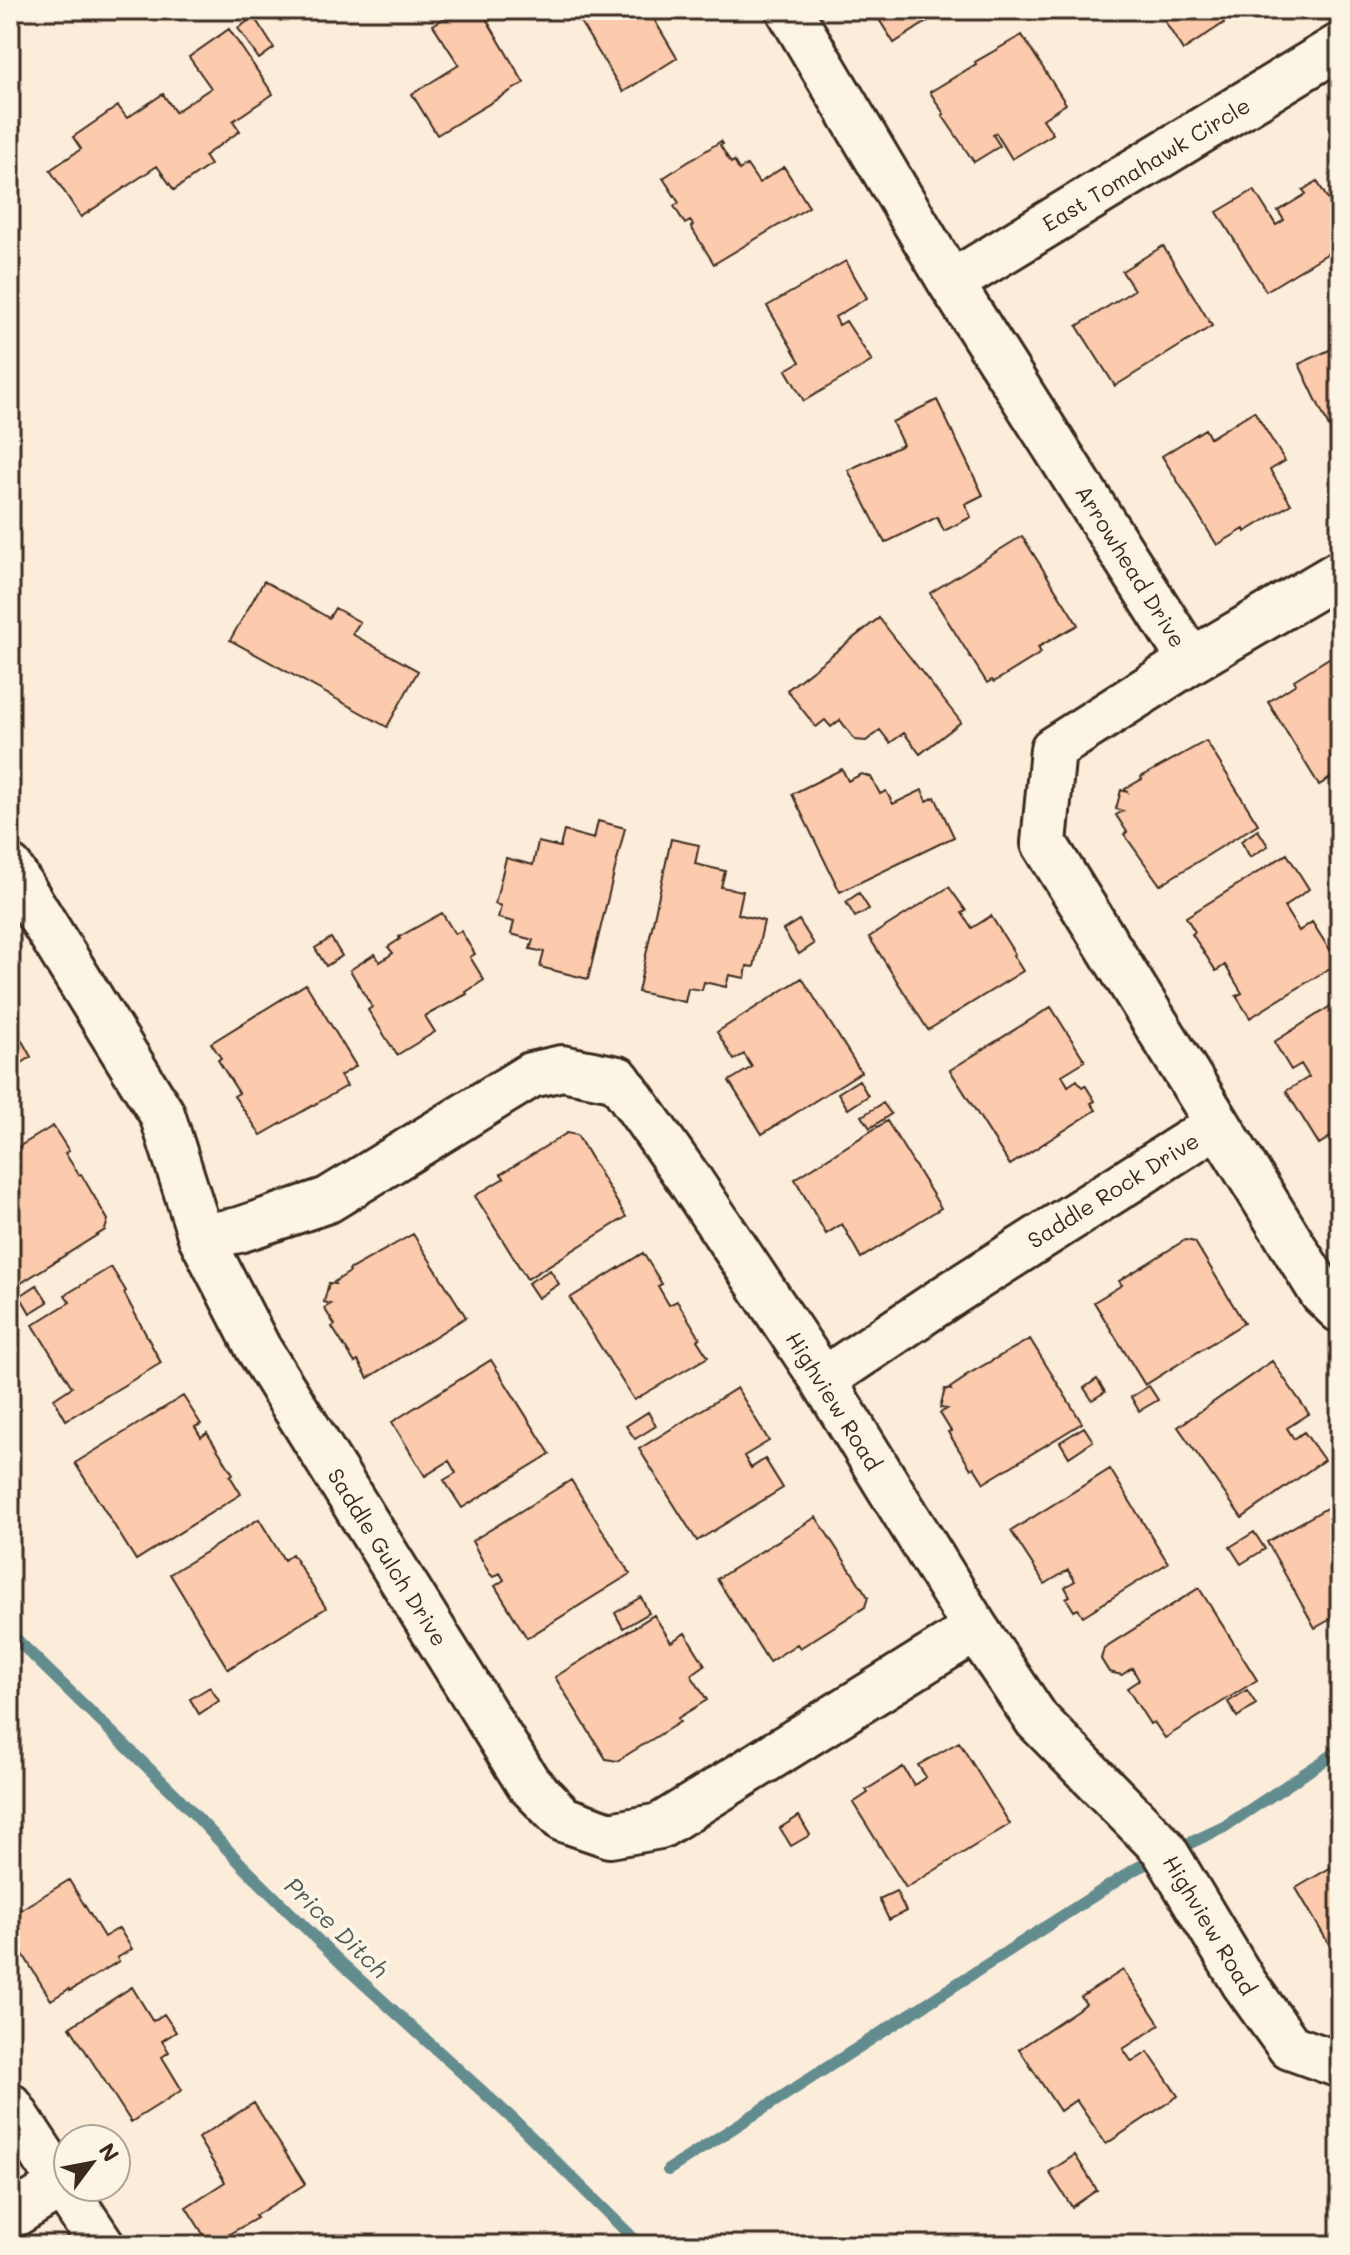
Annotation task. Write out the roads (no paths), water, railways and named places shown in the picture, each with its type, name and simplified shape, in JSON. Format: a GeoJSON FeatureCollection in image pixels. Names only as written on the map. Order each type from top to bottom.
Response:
{"type":"FeatureCollection","features":[{"type":"Feature","properties":{"kind":"street","name":"Arrowhead Drive"},"geometry":{"type":"LineString","coordinates":[[789,10],[951,283],[1191,661],[1053,749],[1044,843],[1218,1124]]}},
{"type":"Feature","properties":{"kind":"street","name":"East Tomahawk Circle"},"geometry":{"type":"LineString","coordinates":[[951,283],[1340,46]]}},
{"type":"Feature","properties":{"kind":"street"},"geometry":{"type":"LineString","coordinates":[[1191,661],[1340,573]]}},
{"type":"Feature","properties":{"kind":"street","name":"Saddle Gulch Drive"},"geometry":{"type":"LineString","coordinates":[[10,868],[162,1114],[201,1237],[258,1348],[528,1783],[563,1819],[610,1835],[660,1826],[976,1629]]}},
{"type":"Feature","properties":{"kind":"street","name":"Highview Road"},"geometry":{"type":"LineString","coordinates":[[201,1237],[239,1230],[328,1200],[531,1075],[562,1068],[618,1079],[823,1380],[976,1629],[1037,1720],[1163,1848],[1244,1983],[1290,2047],[1340,2065]]}},
{"type":"Feature","properties":{"kind":"street","name":"Saddle Rock Drive"},"geometry":{"type":"LineString","coordinates":[[823,1380],[990,1268],[1218,1124],[1322,1293],[1340,1310]]}},
{"type":"Feature","properties":{"kind":"street"},"geometry":{"type":"LineString","coordinates":[[10,2106],[52,2170]]}},
{"type":"Feature","properties":{"kind":"street"},"geometry":{"type":"LineString","coordinates":[[10,2217],[52,2191]]}},
{"type":"Feature","properties":{"kind":"street"},"geometry":{"type":"LineString","coordinates":[[74,2203],[102,2245]]}},
{"type":"Feature","properties":{"kind":"waterway","name":"Price Ditch"},"geometry":{"type":"LineString","coordinates":[[10,1633],[177,1796],[339,1961],[515,2121],[640,2245]]}},
{"type":"Feature","properties":{"kind":"waterway"},"geometry":{"type":"LineString","coordinates":[[668,2170],[1137,1868],[1224,1827],[1340,1750]]}}]}
